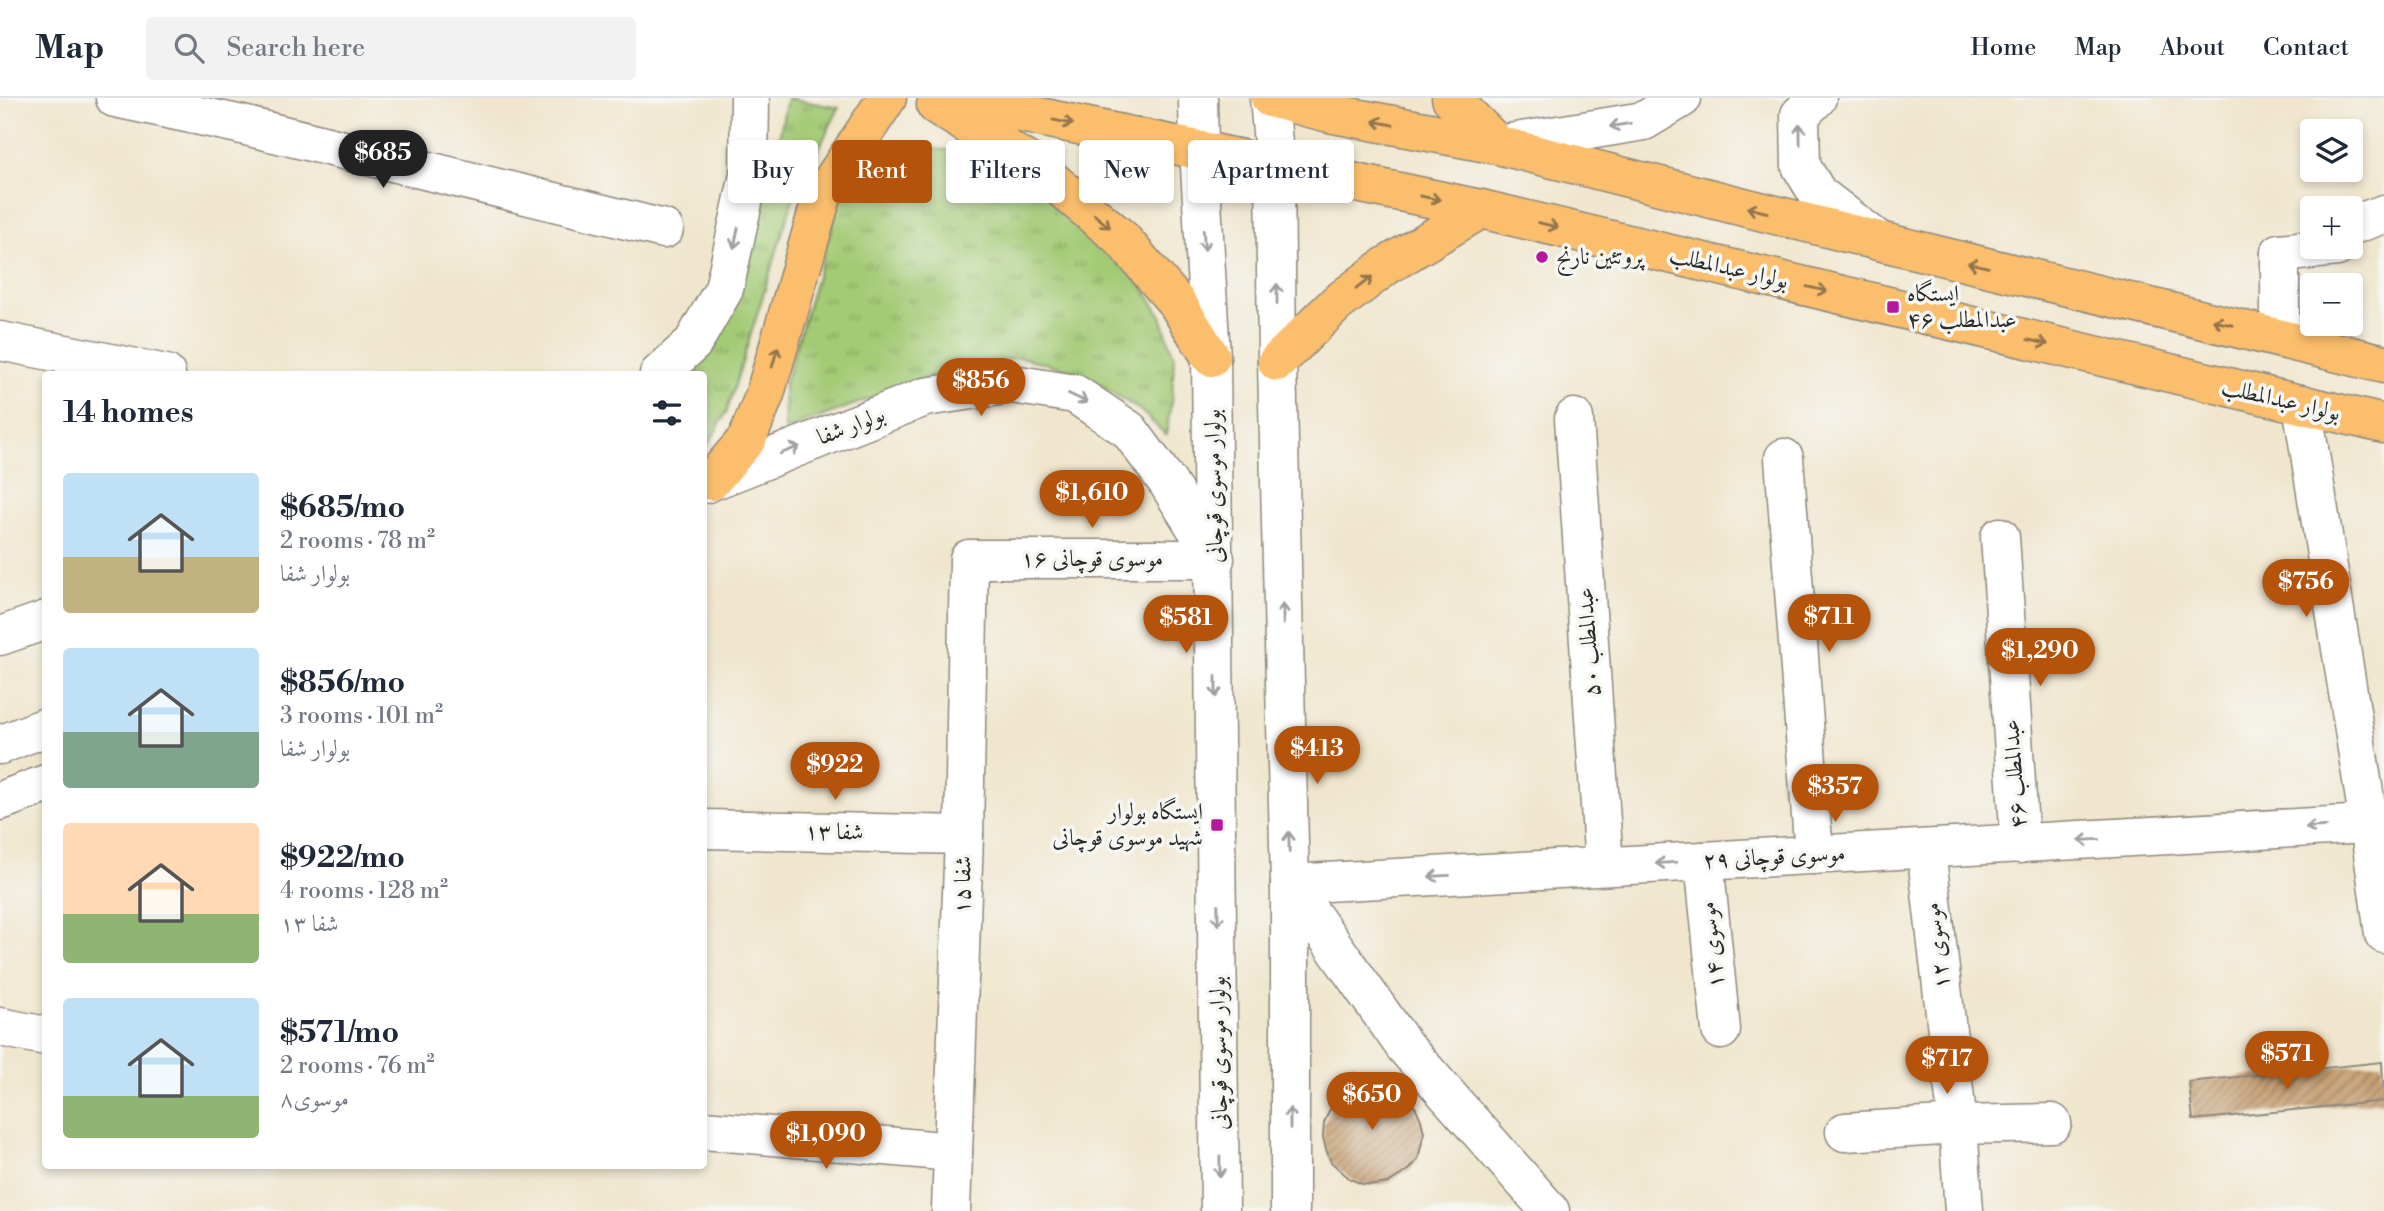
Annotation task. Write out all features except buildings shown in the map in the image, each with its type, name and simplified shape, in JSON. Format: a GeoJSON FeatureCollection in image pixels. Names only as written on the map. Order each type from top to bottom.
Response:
{"type":"FeatureCollection","features":[{"type":"Feature","properties":{"kind":"main road"},"geometry":{"type":"LineString","coordinates":[[707,482],[747,439],[765,394],[821,196],[887,98]]}},
{"type":"Feature","properties":{"kind":"main road"},"geometry":{"type":"LineString","coordinates":[[926,98],[1036,167],[1121,238],[1177,303],[1211,358]]}},
{"type":"Feature","properties":{"kind":"main road","name":"بولوار عبدالمطلب"},"geometry":{"type":"LineString","coordinates":[[949,98],[1188,148]]}},
{"type":"Feature","properties":{"kind":"main road"},"geometry":{"type":"LineString","coordinates":[[1270,98],[1329,113],[1498,145],[2384,364]]}},
{"type":"Feature","properties":{"kind":"main road"},"geometry":{"type":"LineString","coordinates":[[1451,98],[1498,145]]}},
{"type":"Feature","properties":{"kind":"main road","name":"بولوار عبدالمطلب"},"geometry":{"type":"LineString","coordinates":[[1354,182],[1482,209],[2384,424]]}},
{"type":"Feature","properties":{"kind":"main road"},"geometry":{"type":"LineString","coordinates":[[1277,362],[1336,304],[1386,266],[1482,209]]}},
{"type":"Feature","properties":{"kind":"street"},"geometry":{"type":"LineString","coordinates":[[115,98],[238,124],[664,229]]}},
{"type":"Feature","properties":{"kind":"street"},"geometry":{"type":"LineString","coordinates":[[662,371],[692,344],[724,289],[749,176],[750,98]]}},
{"type":"Feature","properties":{"kind":"street","name":"بولوار موسوی قوچانی"},"geometry":{"type":"LineString","coordinates":[[1198,98],[1199,140]]}},
{"type":"Feature","properties":{"kind":"street"},"geometry":{"type":"LineString","coordinates":[[1270,98],[1273,140]]}},
{"type":"Feature","properties":{"kind":"street"},"geometry":{"type":"LineString","coordinates":[[1498,145],[1644,121],[1682,98]]}},
{"type":"Feature","properties":{"kind":"street"},"geometry":{"type":"LineString","coordinates":[[1817,98],[1800,116],[1801,166],[1818,194],[1879,241]]}},
{"type":"Feature","properties":{"kind":"street","name":"بولوار موسوی قوچانی"},"geometry":{"type":"LineString","coordinates":[[1202,203],[1211,358],[1215,559],[1220,1211]]}},
{"type":"Feature","properties":{"kind":"street"},"geometry":{"type":"LineString","coordinates":[[1275,203],[1290,884],[1290,1211]]}},
{"type":"Feature","properties":{"kind":"street"},"geometry":{"type":"LineString","coordinates":[[2363,221],[2384,214]]}},
{"type":"Feature","properties":{"kind":"street"},"geometry":{"type":"LineString","coordinates":[[2363,244],[2384,242]]}},
{"type":"Feature","properties":{"kind":"street"},"geometry":{"type":"LineString","coordinates":[[2280,337],[2296,247]]}},
{"type":"Feature","properties":{"kind":"street"},"geometry":{"type":"LineString","coordinates":[[0,341],[151,371]]}},
{"type":"Feature","properties":{"kind":"street","name":"بولوار شفا"},"geometry":{"type":"LineString","coordinates":[[707,482],[925,397],[1012,384],[1075,394],[1129,430],[1168,483],[1215,559]]}},
{"type":"Feature","properties":{"kind":"street"},"geometry":{"type":"LineString","coordinates":[[2302,404],[2376,824],[2384,934]]}},
{"type":"Feature","properties":{"kind":"street","name":"عبدالمطلب ۵۰"},"geometry":{"type":"LineString","coordinates":[[1574,418],[1604,866]]}},
{"type":"Feature","properties":{"kind":"street"},"geometry":{"type":"LineString","coordinates":[[1784,458],[1814,855]]}},
{"type":"Feature","properties":{"kind":"street","name":"عبدالمطلب ۴۶"},"geometry":{"type":"LineString","coordinates":[[2000,537],[2020,844]]}},
{"type":"Feature","properties":{"kind":"street","name":"موسوی قوچانی ۱۶"},"geometry":{"type":"LineString","coordinates":[[969,559],[1215,559]]}},
{"type":"Feature","properties":{"kind":"street","name":"شفا ۱۵"},"geometry":{"type":"LineString","coordinates":[[951,1211],[964,835],[969,559]]}},
{"type":"Feature","properties":{"kind":"street"},"geometry":{"type":"LineString","coordinates":[[0,636],[42,621]]}},
{"type":"Feature","properties":{"kind":"street"},"geometry":{"type":"LineString","coordinates":[[0,745],[42,729]]}},
{"type":"Feature","properties":{"kind":"street"},"geometry":{"type":"LineString","coordinates":[[0,801],[42,786]]}},
{"type":"Feature","properties":{"kind":"street","name":"موسوی قوچانی ۲۹"},"geometry":{"type":"LineString","coordinates":[[1290,884],[2376,824]]}},
{"type":"Feature","properties":{"kind":"street","name":"شفا ۱۳"},"geometry":{"type":"LineString","coordinates":[[707,829],[964,835]]}},
{"type":"Feature","properties":{"kind":"street","name":"موسوی ۱۲"},"geometry":{"type":"LineString","coordinates":[[1926,849],[1958,1125],[1964,1211]]}},
{"type":"Feature","properties":{"kind":"street","name":"موسوی ۱۴"},"geometry":{"type":"LineString","coordinates":[[1704,861],[1721,1030]]}},
{"type":"Feature","properties":{"kind":"street"},"geometry":{"type":"LineString","coordinates":[[1290,884],[1405,1047],[1550,1211]]}},
{"type":"Feature","properties":{"kind":"street"},"geometry":{"type":"LineString","coordinates":[[0,1027],[42,1035]]}},
{"type":"Feature","properties":{"kind":"street"},"geometry":{"type":"LineString","coordinates":[[1845,1132],[2052,1123]]}},
{"type":"Feature","properties":{"kind":"street"},"geometry":{"type":"LineString","coordinates":[[707,1130],[953,1152]]}},
{"type":"Feature","properties":{"kind":"green space"},"geometry":{"type":"Polygon","coordinates":[[[787,98],[839,108],[818,150],[818,140],[779,140],[787,98]]]}},
{"type":"Feature","properties":{"kind":"green space"},"geometry":{"type":"Polygon","coordinates":[[[932,149],[946,150],[946,203],[1056,203],[1140,282],[1161,316],[1174,358],[1166,435],[1140,410],[1079,372],[1020,357],[953,368],[785,430],[784,386],[839,203],[932,203],[932,149]]]}},
{"type":"Feature","properties":{"kind":"green space"},"geometry":{"type":"Polygon","coordinates":[[[763,203],[792,203],[727,411],[707,447],[707,371],[692,371],[698,366],[720,325],[753,240],[763,203]]]}},
{"type":"Feature","properties":{"kind":"place","name":"پروتئین نارنج"},"geometry":{"type":"Point","coordinates":[1542,257]}},
{"type":"Feature","properties":{"kind":"place","name":"ایستگاه عبدالمطلب ۴۶"},"geometry":{"type":"Point","coordinates":[1893,307]}},
{"type":"Feature","properties":{"kind":"place","name":"ایستگاه بولوار شهید موسوی قوچانی"},"geometry":{"type":"Point","coordinates":[1217,825]}}]}
